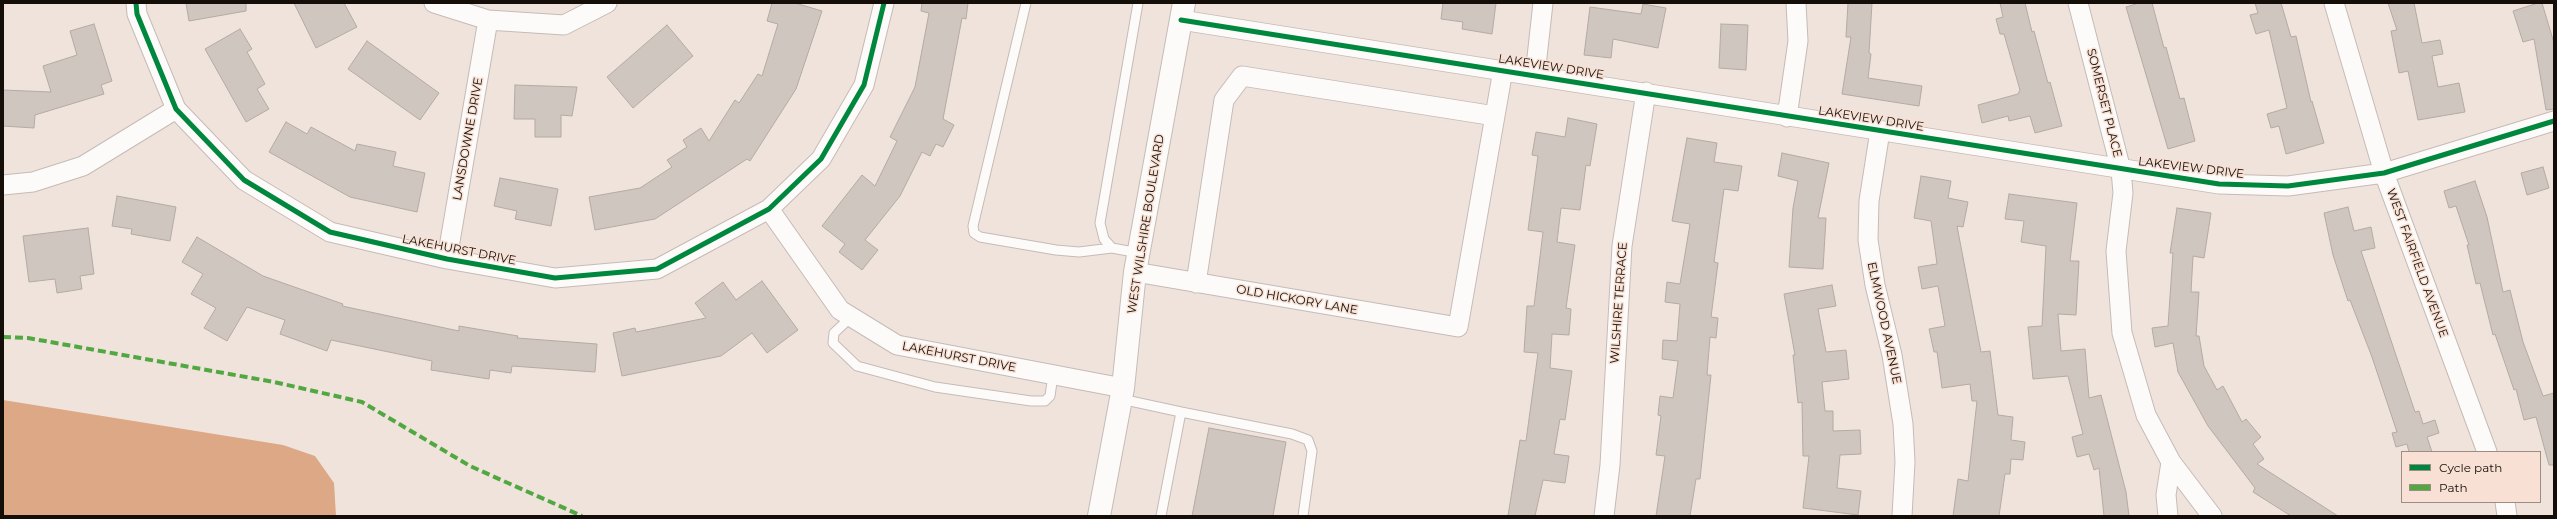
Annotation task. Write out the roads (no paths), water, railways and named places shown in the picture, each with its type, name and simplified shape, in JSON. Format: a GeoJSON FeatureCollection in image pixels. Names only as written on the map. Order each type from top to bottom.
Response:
{"type":"FeatureCollection","features":[{"type":"Feature","properties":{"kind":"street"},"geometry":{"type":"LineString","coordinates":[[3,186],[33,182],[84,166],[176,109],[137,14],[136,3]]}},
{"type":"Feature","properties":{"kind":"street"},"geometry":{"type":"LineString","coordinates":[[434,3],[488,20],[564,25],[607,3]]}},
{"type":"Feature","properties":{"kind":"street"},"geometry":{"type":"LineString","coordinates":[[769,209],[821,159],[864,85],[884,3]]}},
{"type":"Feature","properties":{"kind":"street"},"geometry":{"type":"LineString","coordinates":[[1535,75],[1543,3]]}},
{"type":"Feature","properties":{"kind":"street"},"geometry":{"type":"LineString","coordinates":[[1787,116],[1798,41],[1796,3]]}},
{"type":"Feature","properties":{"kind":"street","name":"SOMERSET PLACE"},"geometry":{"type":"LineString","coordinates":[[2078,3],[2121,170],[2123,193],[2116,251],[2122,333],[2146,415],[2171,462],[2212,516]]}},
{"type":"Feature","properties":{"kind":"street","name":"WEST FAIRFIELD AVENUE"},"geometry":{"type":"LineString","coordinates":[[2334,3],[2384,173],[2487,451]]}},
{"type":"Feature","properties":{"kind":"street","name":"LAKEVIEW DRIVE"},"geometry":{"type":"LineString","coordinates":[[1182,12],[1503,70],[2121,170],[2188,180],[2260,186],[2322,183],[2384,173],[2554,121]]}},
{"type":"Feature","properties":{"kind":"street","name":"WEST WILSHIRE BOULEVARD"},"geometry":{"type":"LineString","coordinates":[[1099,516],[1122,393],[1137,263],[1182,12]]}},
{"type":"Feature","properties":{"kind":"street","name":"LANSDOWNE DRIVE"},"geometry":{"type":"LineString","coordinates":[[448,259],[488,20]]}},
{"type":"Feature","properties":{"kind":"street"},"geometry":{"type":"LineString","coordinates":[[1196,283],[1224,100],[1242,76],[1495,116],[1503,70]]}},
{"type":"Feature","properties":{"kind":"street","name":"WILSHIRE TERRACE"},"geometry":{"type":"LineString","coordinates":[[1604,516],[1610,465],[1622,246],[1646,92]]}},
{"type":"Feature","properties":{"kind":"street","name":"LAKEHURST DRIVE"},"geometry":{"type":"LineString","coordinates":[[176,109],[244,180],[330,232],[448,259],[556,278],[657,269],[769,209],[840,310],[897,345],[1053,375],[1122,393]]}},
{"type":"Feature","properties":{"kind":"street","name":"OLD HICKORY LANE"},"geometry":{"type":"LineString","coordinates":[[1137,263],[1196,283],[1458,327],[1495,116]]}},
{"type":"Feature","properties":{"kind":"street","name":"ELMWOOD AVENUE"},"geometry":{"type":"LineString","coordinates":[[1880,131],[1869,201],[1868,240],[1875,285],[1892,355],[1903,424],[1906,462],[1902,516]]}},
{"type":"Feature","properties":{"kind":"street"},"geometry":{"type":"LineString","coordinates":[[2168,516],[2166,495],[2171,462]]}},
{"type":"Feature","properties":{"kind":"street"},"geometry":{"type":"LineString","coordinates":[[2505,503],[2507,516]]}},
{"type":"Feature","properties":{"kind":"lane"},"geometry":{"type":"LineString","coordinates":[[1026,3],[973,226],[974,233],[980,237],[1056,250],[1079,252],[1112,248]]}},
{"type":"Feature","properties":{"kind":"lane"},"geometry":{"type":"LineString","coordinates":[[1137,263],[1112,248],[1104,239],[1100,223],[1138,3]]}},
{"type":"Feature","properties":{"kind":"lane"},"geometry":{"type":"LineString","coordinates":[[851,317],[834,333],[833,343],[839,351],[857,366],[935,387],[1031,401],[1045,401],[1050,396],[1053,375]]}},
{"type":"Feature","properties":{"kind":"lane"},"geometry":{"type":"LineString","coordinates":[[1122,393],[1181,412],[1292,434],[1308,440],[1312,452],[1303,516]]}},
{"type":"Feature","properties":{"kind":"lane"},"geometry":{"type":"LineString","coordinates":[[1161,516],[1181,412]]}}]}
